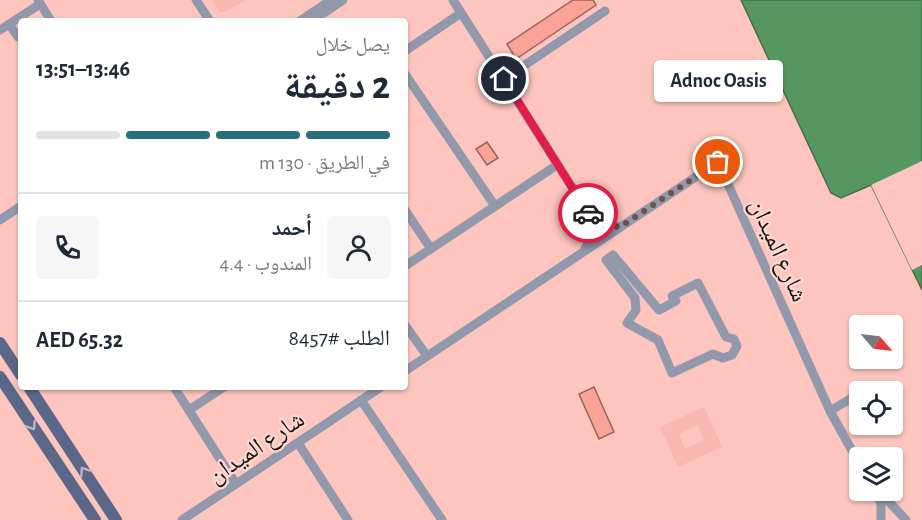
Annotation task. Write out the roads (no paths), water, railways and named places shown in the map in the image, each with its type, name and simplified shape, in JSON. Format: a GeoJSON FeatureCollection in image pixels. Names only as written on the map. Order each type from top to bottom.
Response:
{"type":"FeatureCollection","features":[{"type":"Feature","properties":{"kind":"main road"},"geometry":{"type":"LineString","coordinates":[[0,344],[18,371]]}},
{"type":"Feature","properties":{"kind":"main road"},"geometry":{"type":"LineString","coordinates":[[0,377],[95,520]]}},
{"type":"Feature","properties":{"kind":"main road"},"geometry":{"type":"LineString","coordinates":[[30,390],[116,520]]}},
{"type":"Feature","properties":{"kind":"street"},"geometry":{"type":"LineString","coordinates":[[196,0],[208,18]]}},
{"type":"Feature","properties":{"kind":"street"},"geometry":{"type":"LineString","coordinates":[[304,18],[331,0]]}},
{"type":"Feature","properties":{"kind":"street"},"geometry":{"type":"LineString","coordinates":[[316,18],[343,0]]}},
{"type":"Feature","properties":{"kind":"street"},"geometry":{"type":"LineString","coordinates":[[453,0],[591,217],[594,233],[583,253]]}},
{"type":"Feature","properties":{"kind":"street"},"geometry":{"type":"LineString","coordinates":[[0,30],[39,2],[49,18]]}},
{"type":"Feature","properties":{"kind":"street"},"geometry":{"type":"LineString","coordinates":[[504,79],[606,12]]}},
{"type":"Feature","properties":{"kind":"street"},"geometry":{"type":"LineString","coordinates":[[408,49],[461,13]]}},
{"type":"Feature","properties":{"kind":"street"},"geometry":{"type":"LineString","coordinates":[[9,24],[18,37]]}},
{"type":"Feature","properties":{"kind":"street"},"geometry":{"type":"LineString","coordinates":[[408,78],[495,206]]}},
{"type":"Feature","properties":{"kind":"street","name":"شارع الميدان"},"geometry":{"type":"LineString","coordinates":[[408,369],[718,162],[830,411],[850,447]]}},
{"type":"Feature","properties":{"kind":"street"},"geometry":{"type":"LineString","coordinates":[[408,264],[557,165]]}},
{"type":"Feature","properties":{"kind":"street"},"geometry":{"type":"LineString","coordinates":[[0,219],[18,208]]}},
{"type":"Feature","properties":{"kind":"street"},"geometry":{"type":"LineString","coordinates":[[408,214],[431,249]]}},
{"type":"Feature","properties":{"kind":"street"},"geometry":{"type":"LineString","coordinates":[[591,217],[606,225],[620,227]]}},
{"type":"Feature","properties":{"kind":"street"},"geometry":{"type":"LineString","coordinates":[[613,255],[659,310],[676,301],[672,296],[698,283],[726,337],[734,339],[737,346],[732,355],[723,358],[713,354],[672,373],[658,340],[627,323],[636,310],[635,298],[606,260],[613,255]]}},
{"type":"Feature","properties":{"kind":"street"},"geometry":{"type":"LineString","coordinates":[[408,329],[426,356]]}},
{"type":"Feature","properties":{"kind":"street"},"geometry":{"type":"LineString","coordinates":[[176,390],[236,484]]}},
{"type":"Feature","properties":{"kind":"street"},"geometry":{"type":"LineString","coordinates":[[189,410],[219,390]]}},
{"type":"Feature","properties":{"kind":"street","name":"شارع الميدان"},"geometry":{"type":"LineString","coordinates":[[182,520],[376,390]]}},
{"type":"Feature","properties":{"kind":"street"},"geometry":{"type":"LineString","coordinates":[[830,411],[849,399]]}},
{"type":"Feature","properties":{"kind":"street"},"geometry":{"type":"LineString","coordinates":[[361,400],[442,520]]}},
{"type":"Feature","properties":{"kind":"street"},"geometry":{"type":"LineString","coordinates":[[298,443],[344,518]]}},
{"type":"Feature","properties":{"kind":"street"},"geometry":{"type":"LineString","coordinates":[[880,501],[881,520]]}},
{"type":"Feature","properties":{"kind":"street"},"geometry":{"type":"LineString","coordinates":[[887,501],[906,520]]}},
{"type":"Feature","properties":{"kind":"place","name":"Adnoc Oasis"},"geometry":{"type":"Point","coordinates":[718,162]}}]}
